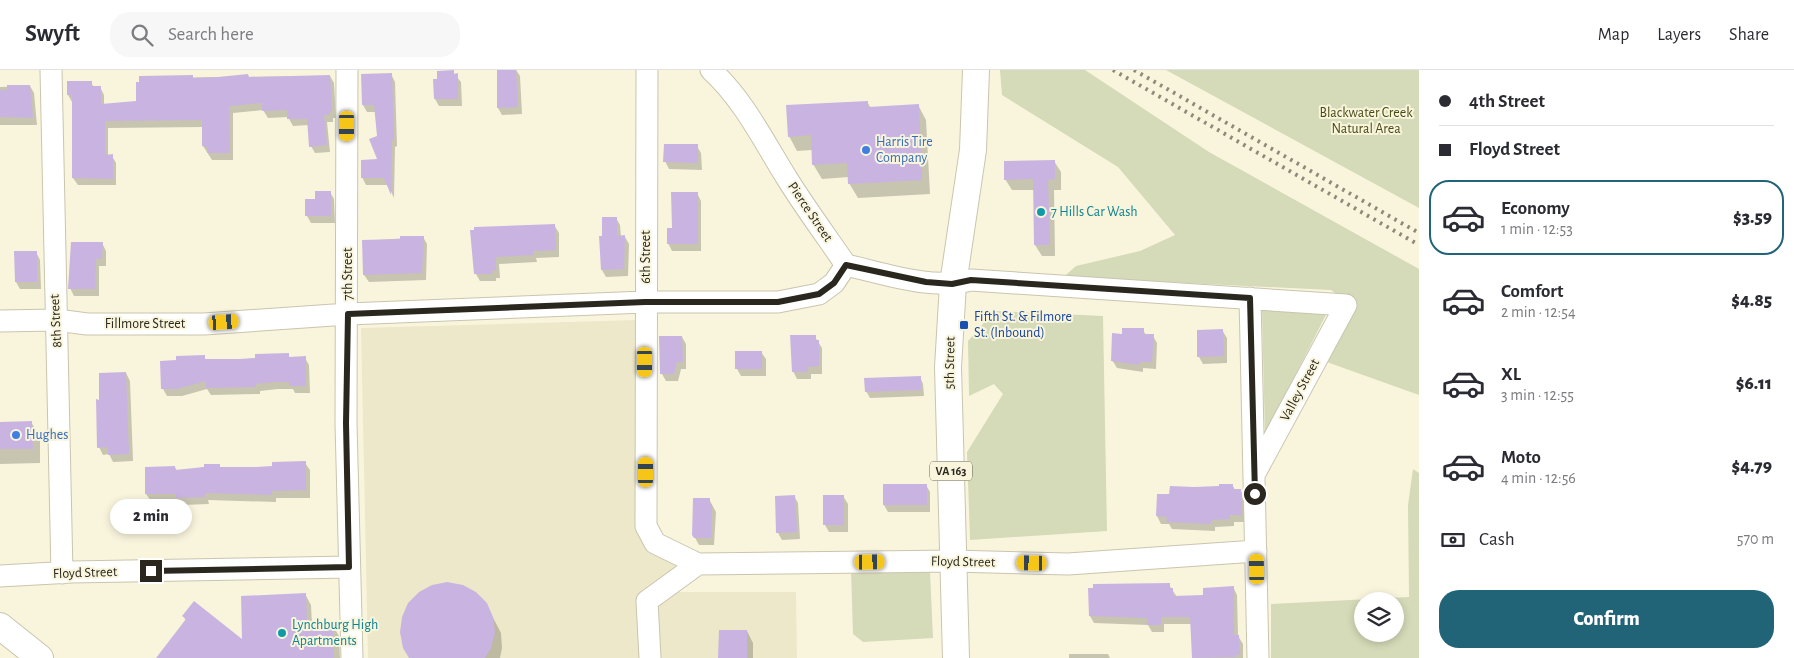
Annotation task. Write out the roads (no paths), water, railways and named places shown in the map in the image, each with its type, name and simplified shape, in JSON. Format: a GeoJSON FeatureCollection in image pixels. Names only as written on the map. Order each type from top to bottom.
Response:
{"type":"FeatureCollection","features":[{"type":"Feature","properties":{"kind":"main road","name":"5th Street"},"geometry":{"type":"LineString","coordinates":[[956,658],[948,366],[952,284],[973,150],[976,70]]}},
{"type":"Feature","properties":{"kind":"main road"},"geometry":{"type":"LineString","coordinates":[[0,626],[40,658]]}},
{"type":"Feature","properties":{"kind":"street","name":"8th Street"},"geometry":{"type":"LineString","coordinates":[[51,70],[55,292],[58,320],[62,573]]}},
{"type":"Feature","properties":{"kind":"street","name":"7th Street"},"geometry":{"type":"LineString","coordinates":[[347,70],[348,314],[346,423],[352,658]]}},
{"type":"Feature","properties":{"kind":"street","name":"6th Street"},"geometry":{"type":"LineString","coordinates":[[647,70],[646,526],[655,543],[698,564]]}},
{"type":"Feature","properties":{"kind":"street","name":"Pierce Street"},"geometry":{"type":"LineString","coordinates":[[712,70],[727,85],[740,103],[792,187],[846,265]]}},
{"type":"Feature","properties":{"kind":"street","name":"Fillmore Street"},"geometry":{"type":"LineString","coordinates":[[0,321],[58,320],[87,324],[204,324],[348,314],[645,302],[778,302],[819,294],[834,283],[846,265]]}},
{"type":"Feature","properties":{"kind":"street"},"geometry":{"type":"LineString","coordinates":[[846,265],[926,282],[952,284],[971,280],[1250,298],[1258,658]]}},
{"type":"Feature","properties":{"kind":"street","name":"Valley Street"},"geometry":{"type":"LineString","coordinates":[[1250,298],[1346,305],[1254,475]]}},
{"type":"Feature","properties":{"kind":"street","name":"Floyd Street"},"geometry":{"type":"LineString","coordinates":[[698,564],[954,561],[1068,564],[1256,552]]}},
{"type":"Feature","properties":{"kind":"street"},"geometry":{"type":"LineString","coordinates":[[650,658],[648,601],[698,564]]}},
{"type":"Feature","properties":{"kind":"street","name":"Floyd Street"},"geometry":{"type":"LineString","coordinates":[[0,576],[349,567]]}},
{"type":"Feature","properties":{"kind":"railway"},"geometry":{"type":"LineString","coordinates":[[1113,70],[1419,245]]}},
{"type":"Feature","properties":{"kind":"railway"},"geometry":{"type":"LineString","coordinates":[[1134,70],[1419,233]]}},
{"type":"Feature","properties":{"kind":"place","name":"Harris Tire Company"},"geometry":{"type":"Point","coordinates":[866,150]}},
{"type":"Feature","properties":{"kind":"place","name":"7 Hills Car Wash"},"geometry":{"type":"Point","coordinates":[1041,212]}},
{"type":"Feature","properties":{"kind":"place","name":"Fifth St. & Filmore St. (Inbound)"},"geometry":{"type":"Point","coordinates":[964,325]}},
{"type":"Feature","properties":{"kind":"place","name":"Hughes"},"geometry":{"type":"Point","coordinates":[16,435]}},
{"type":"Feature","properties":{"kind":"place","name":"Lynchburg High Apartments"},"geometry":{"type":"Point","coordinates":[282,633]}},
{"type":"Feature","properties":{"kind":"park label","name":"Blackwater Creek Natural Area"},"geometry":{"type":"Point","coordinates":[1366,122]}}]}
